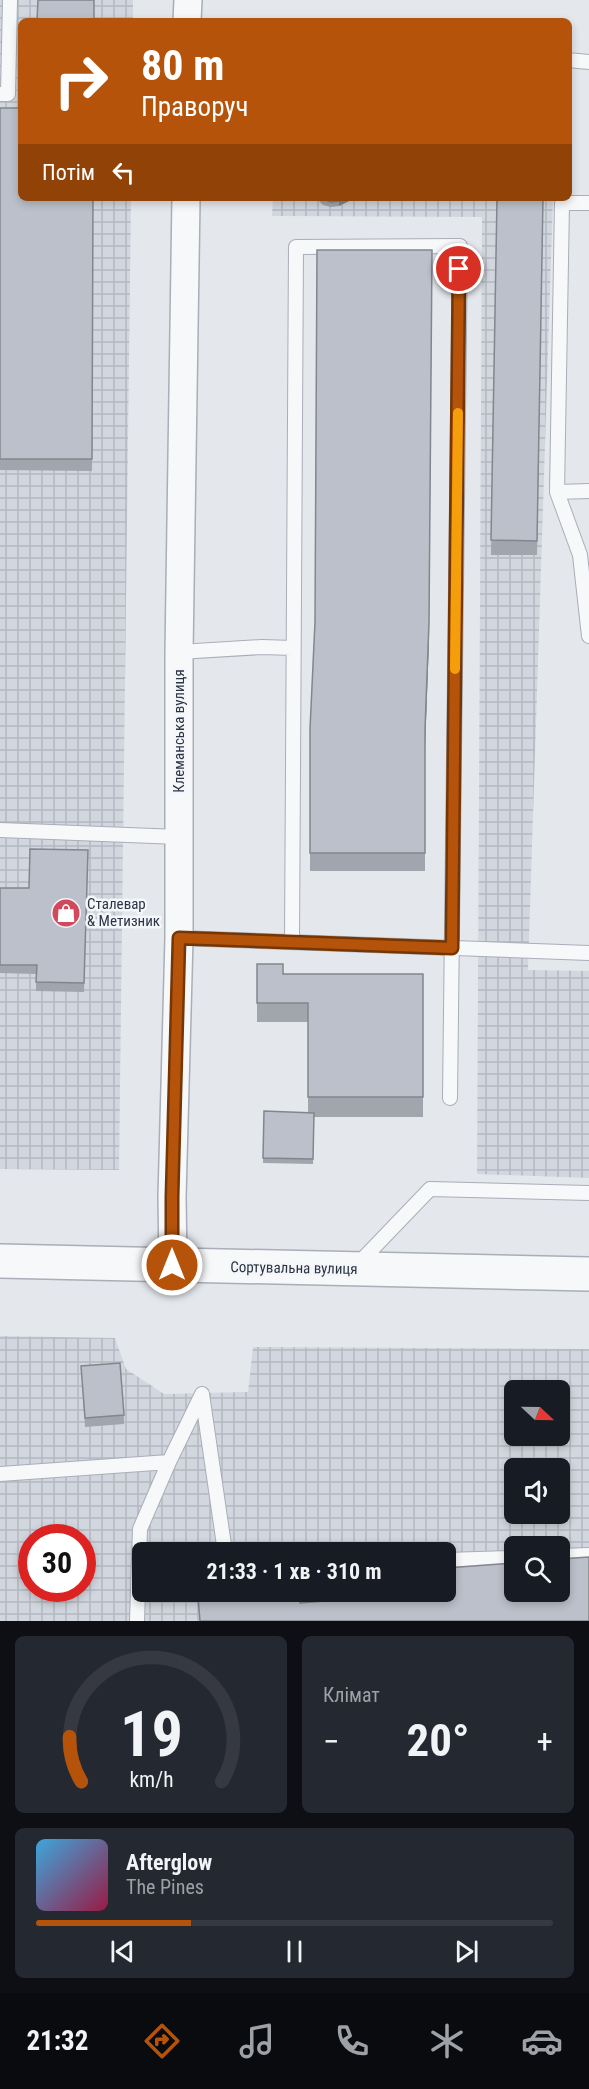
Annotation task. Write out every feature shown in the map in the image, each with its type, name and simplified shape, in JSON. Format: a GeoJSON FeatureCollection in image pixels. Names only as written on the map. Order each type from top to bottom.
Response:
{"type":"FeatureCollection","features":[{"type":"Feature","properties":{"kind":"street"},"geometry":{"type":"LineString","coordinates":[[188,0],[188,18]]}},
{"type":"Feature","properties":{"kind":"street","name":"Клеманська вулиця"},"geometry":{"type":"LineString","coordinates":[[172,1265],[179,938],[179,652],[186,201]]}},
{"type":"Feature","properties":{"kind":"street","name":"Сортувальна вулиця"},"geometry":{"type":"LineString","coordinates":[[0,1261],[589,1274]]}},
{"type":"Feature","properties":{"kind":"lane"},"geometry":{"type":"LineString","coordinates":[[0,94],[8,94],[10,0]]}},
{"type":"Feature","properties":{"kind":"lane"},"geometry":{"type":"LineString","coordinates":[[572,60],[589,62]]}},
{"type":"Feature","properties":{"kind":"lane"},"geometry":{"type":"LineString","coordinates":[[589,203],[562,203],[557,492],[580,555],[589,636]]}},
{"type":"Feature","properties":{"kind":"lane"},"geometry":{"type":"LineString","coordinates":[[292,942],[297,247],[460,246],[450,1098]]}},
{"type":"Feature","properties":{"kind":"lane"},"geometry":{"type":"LineString","coordinates":[[557,492],[589,491]]}},
{"type":"Feature","properties":{"kind":"lane"},"geometry":{"type":"LineString","coordinates":[[179,652],[294,648]]}},
{"type":"Feature","properties":{"kind":"lane"},"geometry":{"type":"LineString","coordinates":[[0,830],[179,837]]}},
{"type":"Feature","properties":{"kind":"lane"},"geometry":{"type":"LineString","coordinates":[[179,938],[589,953]]}},
{"type":"Feature","properties":{"kind":"lane"},"geometry":{"type":"LineString","coordinates":[[353,1269],[430,1189],[589,1193]]}},
{"type":"Feature","properties":{"kind":"lane"},"geometry":{"type":"LineString","coordinates":[[137,1621],[140,1529],[202,1394],[224,1542]]}},
{"type":"Feature","properties":{"kind":"lane"},"geometry":{"type":"LineString","coordinates":[[0,1474],[169,1462]]}},
{"type":"Feature","properties":{"kind":"lane"},"geometry":{"type":"LineString","coordinates":[[570,1556],[589,1555]]}},
{"type":"Feature","properties":{"kind":"lane"},"geometry":{"type":"LineString","coordinates":[[456,1560],[504,1558]]}},
{"type":"Feature","properties":{"kind":"shaded area"},"geometry":{"type":"Polygon","coordinates":[[[0,0],[133,0],[133,18],[18,18],[18,201],[131,201],[119,1170],[0,1169],[0,0]]]}},
{"type":"Feature","properties":{"kind":"shaded area"},"geometry":{"type":"Polygon","coordinates":[[[273,201],[553,201],[528,970],[589,971],[589,1178],[477,1174],[482,217],[272,216],[273,201]]]}},
{"type":"Feature","properties":{"kind":"shaded area"},"geometry":{"type":"Polygon","coordinates":[[[0,1336],[115,1338],[126,1369],[164,1394],[248,1392],[253,1347],[589,1349],[589,1621],[0,1621],[0,1336]]]}},
{"type":"Feature","properties":{"kind":"building"},"geometry":{"type":"Polygon","coordinates":[[[38,0],[94,0],[94,18],[37,18],[38,0]]]}},
{"type":"Feature","properties":{"kind":"building"},"geometry":{"type":"Polygon","coordinates":[[[0,108],[18,108],[18,201],[93,201],[92,459],[0,459],[0,108]]]}},
{"type":"Feature","properties":{"kind":"building"},"geometry":{"type":"Polygon","coordinates":[[[497,201],[543,201],[537,541],[491,540],[497,201]]]}},
{"type":"Feature","properties":{"kind":"building"},"geometry":{"type":"Polygon","coordinates":[[[317,250],[432,250],[425,853],[310,853],[310,729],[315,622],[317,250]]]}},
{"type":"Feature","properties":{"kind":"building"},"geometry":{"type":"Polygon","coordinates":[[[30,849],[88,850],[84,983],[36,982],[37,965],[0,965],[0,888],[29,888],[30,849]]]}},
{"type":"Feature","properties":{"kind":"building"},"geometry":{"type":"Polygon","coordinates":[[[257,964],[283,964],[283,974],[423,974],[423,1097],[308,1097],[308,1003],[257,1003],[257,964]]]}},
{"type":"Feature","properties":{"kind":"building"},"geometry":{"type":"Polygon","coordinates":[[[264,1111],[314,1113],[313,1159],[263,1158],[264,1111]]]}},
{"type":"Feature","properties":{"kind":"building"},"geometry":{"type":"Polygon","coordinates":[[[120,1363],[124,1415],[85,1418],[81,1366],[120,1363]]]}},
{"type":"Feature","properties":{"kind":"building"},"geometry":{"type":"Polygon","coordinates":[[[589,1557],[589,1621],[200,1621],[198,1602],[456,1602],[456,1567],[504,1564],[504,1602],[570,1602],[570,1558],[589,1557]]]}},
{"type":"Feature","properties":{"kind":"slow traffic"},"geometry":{"type":"LineString","coordinates":[[455,669],[458,413]]}},
{"type":"Feature","properties":{"kind":"place","name":"Сталевар & Метизник"},"geometry":{"type":"Point","coordinates":[66,913]}},
{"type":"Feature","properties":{"kind":"route"},"geometry":{"type":"LineString","coordinates":[[172,1265],[179,938],[452,948],[459,269]]}}]}
